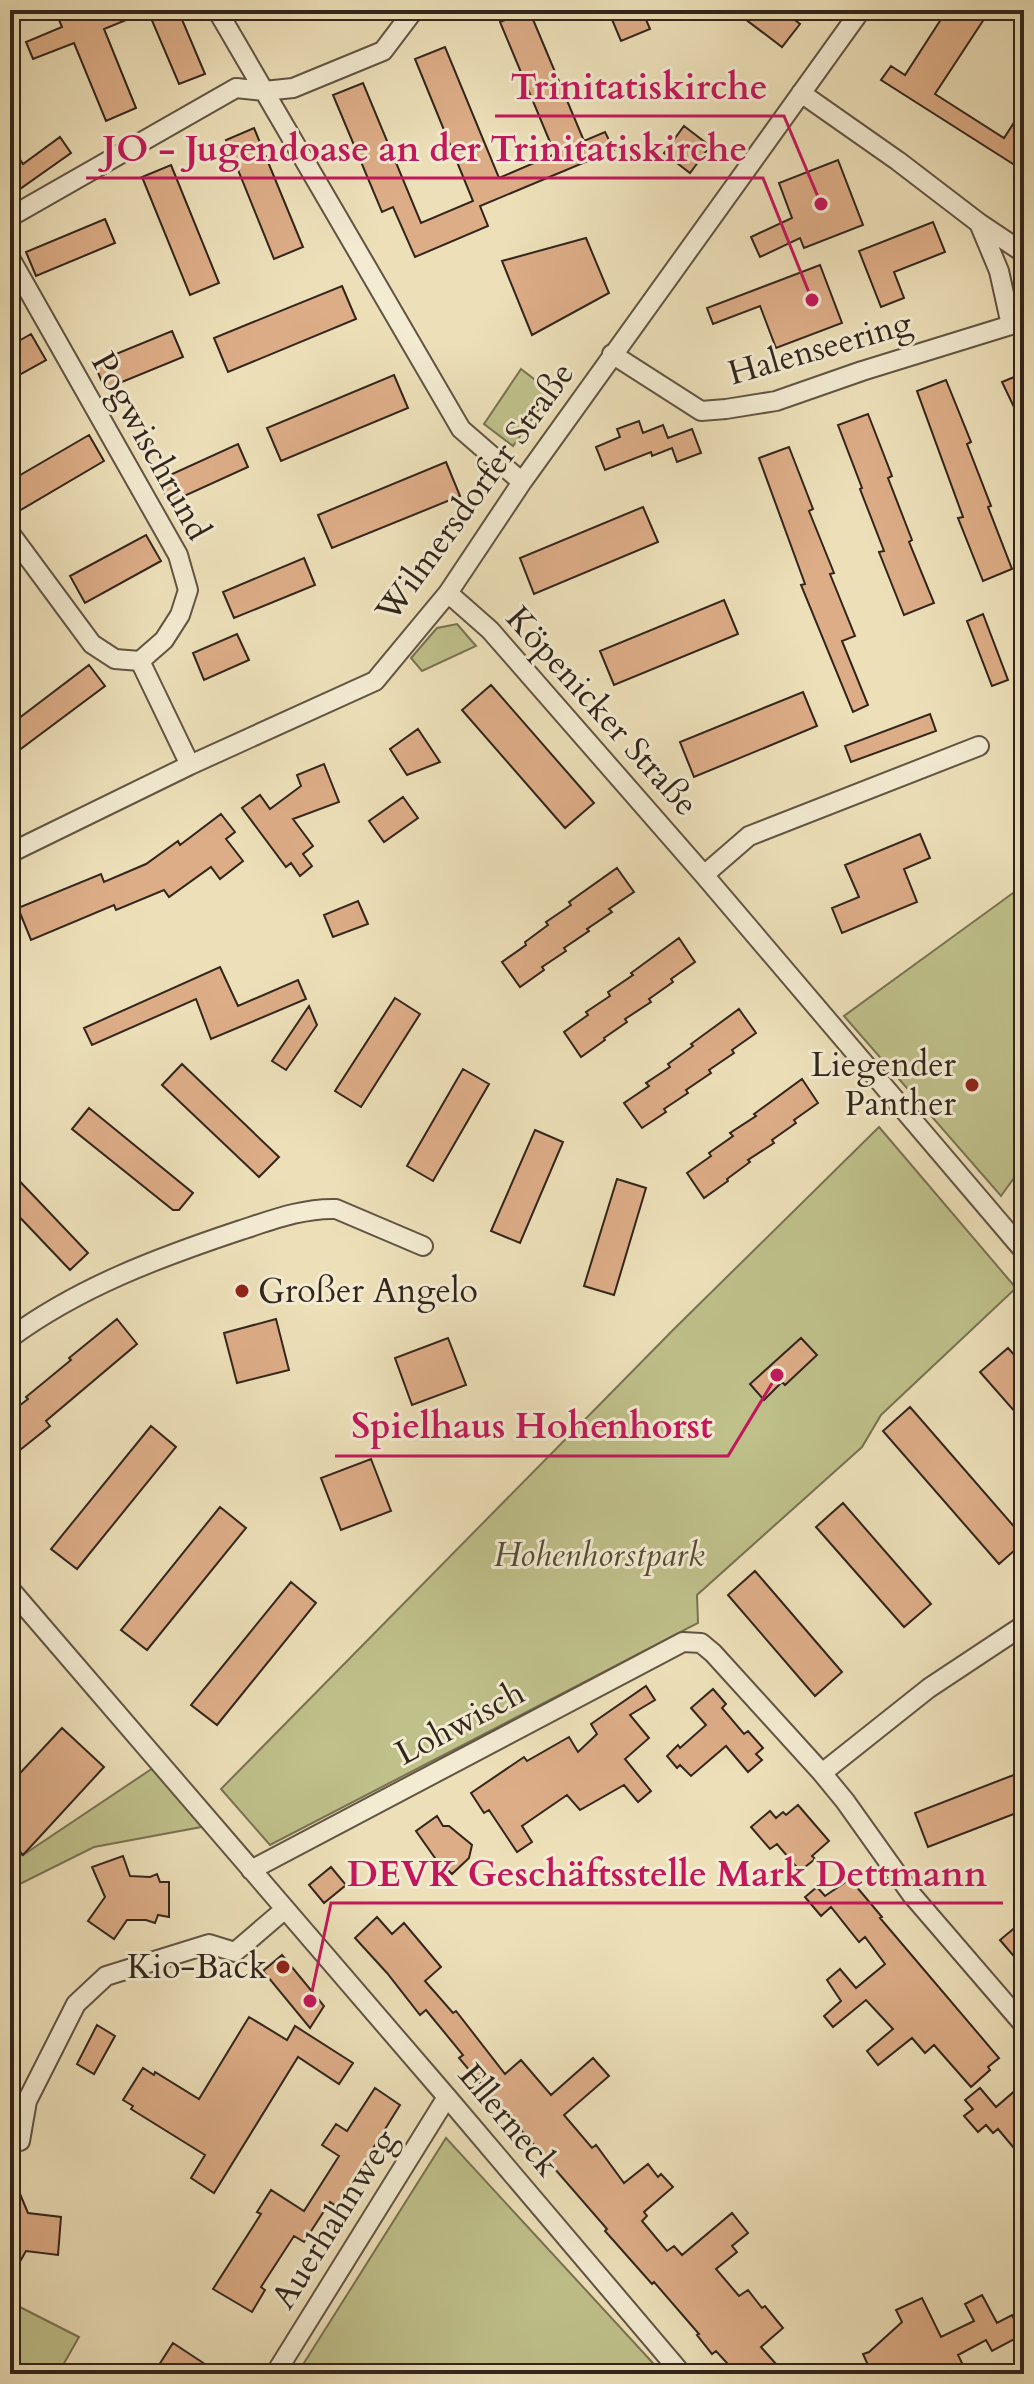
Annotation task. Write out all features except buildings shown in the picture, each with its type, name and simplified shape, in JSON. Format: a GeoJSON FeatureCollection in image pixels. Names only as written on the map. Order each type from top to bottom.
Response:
{"type":"FeatureCollection","features":[{"type":"Feature","properties":{"kind":"street"},"geometry":{"type":"LineString","coordinates":[[217,10],[461,429],[522,482]]}},
{"type":"Feature","properties":{"kind":"street"},"geometry":{"type":"LineString","coordinates":[[10,217],[236,88],[264,91],[293,88],[383,51],[414,10]]}},
{"type":"Feature","properties":{"kind":"street","name":"Wilmersdorfer Straße"},"geometry":{"type":"LineString","coordinates":[[10,853],[190,765],[375,681],[448,593],[612,354],[861,10]]}},
{"type":"Feature","properties":{"kind":"street","name":"Halenseering"},"geometry":{"type":"LineString","coordinates":[[801,93],[1024,253]]}},
{"type":"Feature","properties":{"kind":"street","name":"Halenseering"},"geometry":{"type":"LineString","coordinates":[[612,354],[701,411],[776,401],[862,371],[1017,324],[979,223]]}},
{"type":"Feature","properties":{"kind":"street","name":"Pogwischrund"},"geometry":{"type":"LineString","coordinates":[[10,258],[178,555],[188,590],[180,615],[164,640],[140,661]]}},
{"type":"Feature","properties":{"kind":"street"},"geometry":{"type":"LineString","coordinates":[[10,533],[92,644],[115,659],[140,661],[190,765]]}},
{"type":"Feature","properties":{"kind":"street","name":"Köpenicker Straße"},"geometry":{"type":"LineString","coordinates":[[448,593],[490,630],[704,875],[1024,1251]]}},
{"type":"Feature","properties":{"kind":"street"},"geometry":{"type":"LineString","coordinates":[[704,875],[749,836],[979,746]]}},
{"type":"Feature","properties":{"kind":"street"},"geometry":{"type":"LineString","coordinates":[[10,1338],[83,1292],[179,1251],[291,1214],[336,1209],[423,1246]]}},
{"type":"Feature","properties":{"kind":"street","name":"Ellerneck"},"geometry":{"type":"LineString","coordinates":[[10,1589],[682,2374]]}},
{"type":"Feature","properties":{"kind":"street"},"geometry":{"type":"LineString","coordinates":[[1024,1625],[929,1688],[822,1773],[912,1895],[1024,2025]]}},
{"type":"Feature","properties":{"kind":"street","name":"Lohwisch"},"geometry":{"type":"LineString","coordinates":[[251,1870],[683,1642],[701,1643],[713,1653],[822,1773]]}},
{"type":"Feature","properties":{"kind":"street"},"geometry":{"type":"LineString","coordinates":[[20,2141],[27,2101],[76,2004],[106,1976],[209,1944],[235,1952],[284,1910]]}},
{"type":"Feature","properties":{"kind":"street","name":"Auerhahnweg"},"geometry":{"type":"LineString","coordinates":[[275,2374],[447,2097]]}},
{"type":"Feature","properties":{"kind":"green space"},"geometry":{"type":"Polygon","coordinates":[[[521,369],[551,392],[513,446],[484,424],[521,369]]]}},
{"type":"Feature","properties":{"kind":"green space"},"geometry":{"type":"Polygon","coordinates":[[[457,624],[476,646],[422,671],[411,658],[437,628],[457,624]]]}},
{"type":"Feature","properties":{"kind":"green space"},"geometry":{"type":"Polygon","coordinates":[[[1024,885],[1024,1164],[1001,1196],[844,1016],[1024,885]]]}},
{"type":"Feature","properties":{"kind":"green space","name":"Hohenhorstpark"},"geometry":{"type":"Polygon","coordinates":[[[879,1127],[1016,1288],[881,1415],[862,1447],[697,1595],[698,1623],[270,1845],[221,1789],[673,1330],[879,1127]]]}},
{"type":"Feature","properties":{"kind":"green space"},"geometry":{"type":"Polygon","coordinates":[[[159,1764],[212,1825],[94,1847],[10,1889],[10,1853],[23,1855],[159,1764]]]}},
{"type":"Feature","properties":{"kind":"green space"},"geometry":{"type":"Polygon","coordinates":[[[446,2138],[663,2374],[297,2374],[446,2138]]]}},
{"type":"Feature","properties":{"kind":"green space"},"geometry":{"type":"Polygon","coordinates":[[[10,2302],[79,2337],[58,2374],[10,2374],[10,2302]]]}},
{"type":"Feature","properties":{"kind":"place","name":"Trinitatiskirche"},"geometry":{"type":"Point","coordinates":[821,204]}},
{"type":"Feature","properties":{"kind":"place","name":"JO - Jugendoase an der Trinitatiskirche"},"geometry":{"type":"Point","coordinates":[812,300]}},
{"type":"Feature","properties":{"kind":"place","name":"Liegender Panther"},"geometry":{"type":"Point","coordinates":[972,1085]}},
{"type":"Feature","properties":{"kind":"place","name":"Großer Angelo"},"geometry":{"type":"Point","coordinates":[242,1291]}},
{"type":"Feature","properties":{"kind":"place","name":"Spielhaus Hohenhorst"},"geometry":{"type":"Point","coordinates":[777,1375]}},
{"type":"Feature","properties":{"kind":"place","name":"Kio-Back"},"geometry":{"type":"Point","coordinates":[283,1967]}},
{"type":"Feature","properties":{"kind":"place","name":"DEVK Geschäftsstelle Mark Dettmann"},"geometry":{"type":"Point","coordinates":[310,2001]}}]}
